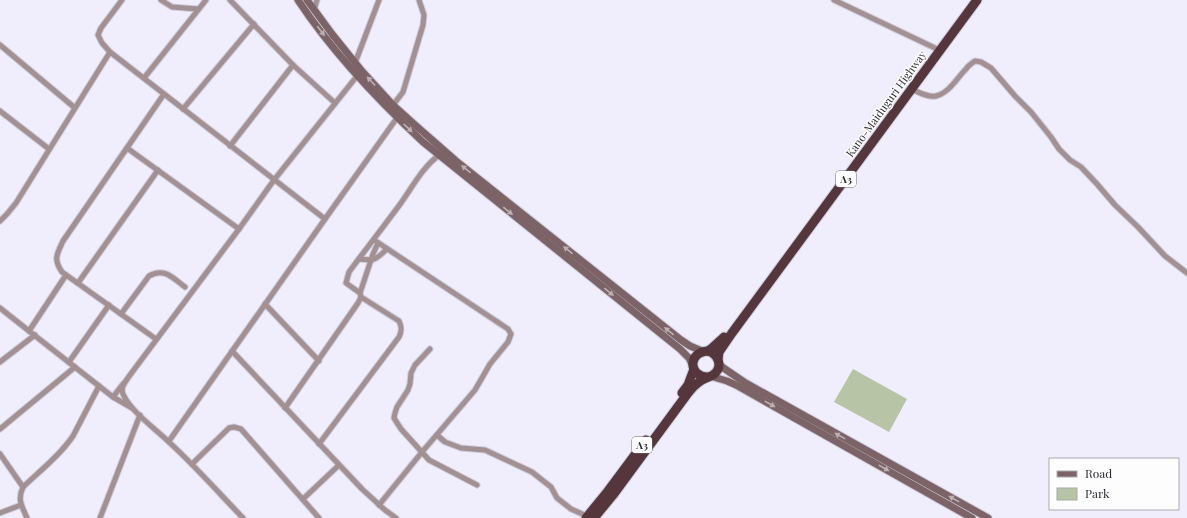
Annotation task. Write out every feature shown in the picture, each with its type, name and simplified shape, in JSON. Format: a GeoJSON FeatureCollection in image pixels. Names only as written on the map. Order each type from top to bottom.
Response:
{"type":"FeatureCollection","features":[{"type":"Feature","properties":{"kind":"highway","name":"Kano-Maiduguri Highway"},"geometry":{"type":"LineString","coordinates":[[718,361],[719,352],[729,337],[912,90],[970,0]]}},
{"type":"Feature","properties":{"kind":"highway","name":"Kano-Maiduguri Highway"},"geometry":{"type":"LineString","coordinates":[[705,351],[712,348],[722,339],[937,50],[977,0]]}},
{"type":"Feature","properties":{"kind":"highway"},"geometry":{"type":"LineString","coordinates":[[705,351],[712,352],[718,361]]}},
{"type":"Feature","properties":{"kind":"highway","name":"A3"},"geometry":{"type":"LineString","coordinates":[[589,517],[688,385],[694,358],[699,353],[705,351]]}},
{"type":"Feature","properties":{"kind":"highway","name":"A3"},"geometry":{"type":"LineString","coordinates":[[589,517],[614,495],[688,393],[697,383],[716,373],[718,370],[718,361]]}},
{"type":"Feature","properties":{"kind":"highway"},"geometry":{"type":"LineString","coordinates":[[693,367],[699,375],[708,377]]}},
{"type":"Feature","properties":{"kind":"main road"},"geometry":{"type":"LineString","coordinates":[[298,0],[357,76],[400,115],[681,340],[694,348],[705,351]]}},
{"type":"Feature","properties":{"kind":"main road"},"geometry":{"type":"LineString","coordinates":[[307,0],[355,63],[393,105],[423,142],[680,348],[693,367]]}},
{"type":"Feature","properties":{"kind":"main road"},"geometry":{"type":"LineString","coordinates":[[718,361],[722,367],[744,382],[988,518]]}},
{"type":"Feature","properties":{"kind":"main road"},"geometry":{"type":"LineString","coordinates":[[708,377],[727,380],[972,518]]}},
{"type":"Feature","properties":{"kind":"street"},"geometry":{"type":"LineString","coordinates":[[161,0],[172,7],[198,9]]}},
{"type":"Feature","properties":{"kind":"street"},"geometry":{"type":"LineString","coordinates":[[144,78],[206,0]]}},
{"type":"Feature","properties":{"kind":"street"},"geometry":{"type":"LineString","coordinates":[[230,0],[293,65],[335,103]]}},
{"type":"Feature","properties":{"kind":"street"},"geometry":{"type":"LineString","coordinates":[[314,10],[317,0]]}},
{"type":"Feature","properties":{"kind":"street"},"geometry":{"type":"LineString","coordinates":[[355,63],[379,0]]}},
{"type":"Feature","properties":{"kind":"street"},"geometry":{"type":"LineString","coordinates":[[393,105],[403,92],[423,24],[424,15],[419,0]]}},
{"type":"Feature","properties":{"kind":"street"},"geometry":{"type":"LineString","coordinates":[[834,0],[937,50]]}},
{"type":"Feature","properties":{"kind":"street"},"geometry":{"type":"LineString","coordinates":[[121,1],[101,28],[98,35],[102,43],[110,52],[325,219]]}},
{"type":"Feature","properties":{"kind":"street"},"geometry":{"type":"LineString","coordinates":[[183,109],[254,24]]}},
{"type":"Feature","properties":{"kind":"street"},"geometry":{"type":"LineString","coordinates":[[0,45],[75,108]]}},
{"type":"Feature","properties":{"kind":"street"},"geometry":{"type":"LineString","coordinates":[[0,221],[16,202],[110,52]]}},
{"type":"Feature","properties":{"kind":"street"},"geometry":{"type":"LineString","coordinates":[[912,90],[935,97],[946,91],[966,68],[975,61],[981,62],[991,68],[1052,137],[1059,150],[1081,167],[1115,205],[1165,256],[1187,273]]}},
{"type":"Feature","properties":{"kind":"street"},"geometry":{"type":"LineString","coordinates":[[230,146],[293,65]]}},
{"type":"Feature","properties":{"kind":"street"},"geometry":{"type":"LineString","coordinates":[[113,397],[240,229],[274,180],[357,76]]}},
{"type":"Feature","properties":{"kind":"street"},"geometry":{"type":"LineString","coordinates":[[156,339],[62,272],[56,264],[57,256],[63,241],[164,94]]}},
{"type":"Feature","properties":{"kind":"street"},"geometry":{"type":"LineString","coordinates":[[0,112],[49,149]]}},
{"type":"Feature","properties":{"kind":"street"},"geometry":{"type":"LineString","coordinates":[[169,441],[400,115]]}},
{"type":"Feature","properties":{"kind":"street"},"geometry":{"type":"LineString","coordinates":[[127,148],[240,229]]}},
{"type":"Feature","properties":{"kind":"street"},"geometry":{"type":"LineString","coordinates":[[319,444],[402,331],[399,321],[360,295],[346,283],[349,272],[376,241],[420,173],[439,155]]}},
{"type":"Feature","properties":{"kind":"street"},"geometry":{"type":"LineString","coordinates":[[78,283],[158,170]]}},
{"type":"Feature","properties":{"kind":"street"},"geometry":{"type":"LineString","coordinates":[[376,241],[508,329],[511,334],[508,342],[490,364],[476,390],[436,435],[380,505]]}},
{"type":"Feature","properties":{"kind":"street"},"geometry":{"type":"LineString","coordinates":[[285,408],[355,309],[376,241]]}},
{"type":"Feature","properties":{"kind":"street"},"geometry":{"type":"LineString","coordinates":[[359,259],[371,261],[376,259],[387,249]]}},
{"type":"Feature","properties":{"kind":"street"},"geometry":{"type":"LineString","coordinates":[[121,314],[148,276],[154,273],[166,273],[186,287]]}},
{"type":"Feature","properties":{"kind":"street"},"geometry":{"type":"LineString","coordinates":[[29,331],[66,275]]}},
{"type":"Feature","properties":{"kind":"street"},"geometry":{"type":"LineString","coordinates":[[265,304],[319,361]]}},
{"type":"Feature","properties":{"kind":"street"},"geometry":{"type":"LineString","coordinates":[[69,362],[109,305]]}},
{"type":"Feature","properties":{"kind":"street"},"geometry":{"type":"LineString","coordinates":[[0,308],[113,397],[135,410]]}},
{"type":"Feature","properties":{"kind":"street"},"geometry":{"type":"LineString","coordinates":[[0,362],[35,335]]}},
{"type":"Feature","properties":{"kind":"street"},"geometry":{"type":"LineString","coordinates":[[430,348],[415,365],[411,373],[408,390],[403,396],[394,418],[401,429],[428,460],[477,485]]}},
{"type":"Feature","properties":{"kind":"street"},"geometry":{"type":"LineString","coordinates":[[232,351],[362,489],[396,518]]}},
{"type":"Feature","properties":{"kind":"street"},"geometry":{"type":"LineString","coordinates":[[0,429],[75,367]]}},
{"type":"Feature","properties":{"kind":"street"},"geometry":{"type":"LineString","coordinates":[[126,380],[122,391],[135,410],[169,441],[243,518]]}},
{"type":"Feature","properties":{"kind":"street"},"geometry":{"type":"LineString","coordinates":[[27,518],[21,505],[20,498],[20,493],[23,486],[68,443],[99,386]]}},
{"type":"Feature","properties":{"kind":"street"},"geometry":{"type":"LineString","coordinates":[[100,518],[140,415]]}},
{"type":"Feature","properties":{"kind":"street"},"geometry":{"type":"LineString","coordinates":[[192,464],[229,428],[241,429],[319,518]]}},
{"type":"Feature","properties":{"kind":"street"},"geometry":{"type":"LineString","coordinates":[[436,435],[445,442],[461,448],[485,450],[532,472],[550,487],[557,498],[571,509],[589,517]]}},
{"type":"Feature","properties":{"kind":"street"},"geometry":{"type":"LineString","coordinates":[[0,454],[2,460],[23,486]]}},
{"type":"Feature","properties":{"kind":"street"},"geometry":{"type":"LineString","coordinates":[[303,499],[339,465]]}},
{"type":"Feature","properties":{"kind":"street"},"geometry":{"type":"LineString","coordinates":[[0,513],[21,505]]}},
{"type":"Feature","properties":{"kind":"green space"},"geometry":{"type":"Polygon","coordinates":[[[853,369],[907,399],[889,432],[834,402],[853,369]]]}}]}
